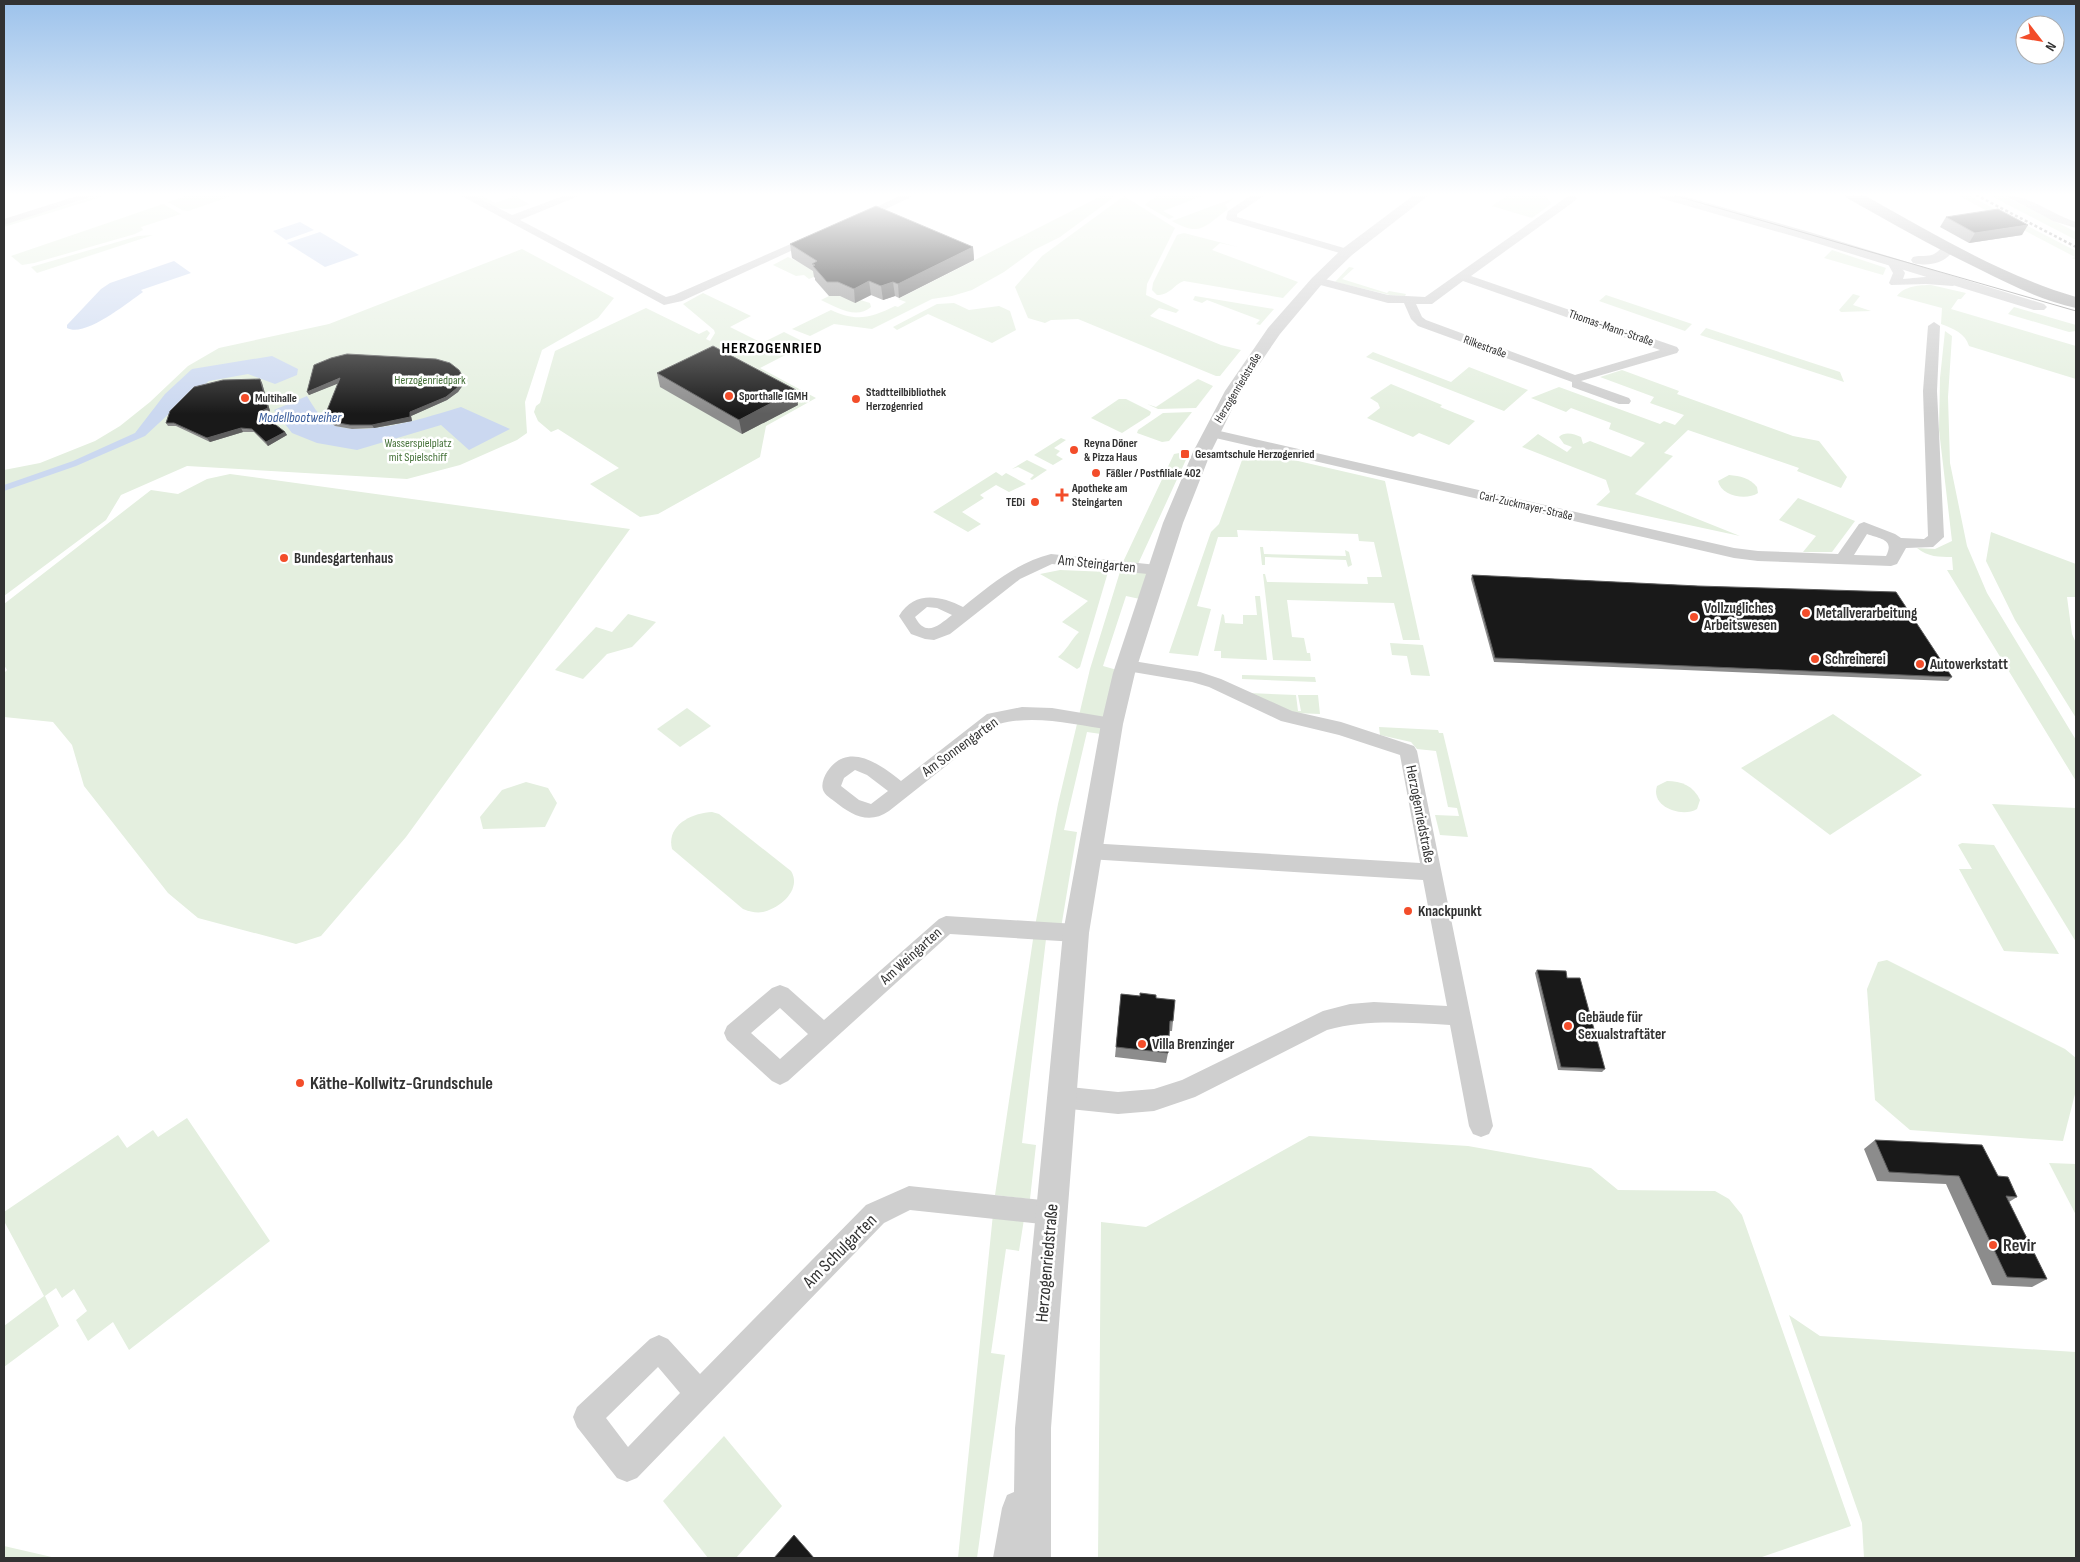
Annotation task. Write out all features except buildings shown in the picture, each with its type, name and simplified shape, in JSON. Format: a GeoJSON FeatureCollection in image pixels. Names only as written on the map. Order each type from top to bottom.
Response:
{"type":"FeatureCollection","features":[{"type":"Feature","properties":{"kind":"main road"},"geometry":{"type":"LineString","coordinates":[[1974,268],[1992,281],[2045,302],[2076,318]]}},
{"type":"Feature","properties":{"kind":"main road"},"geometry":{"type":"LineString","coordinates":[[1987,268],[2012,280],[2045,302],[2076,303]]}},
{"type":"Feature","properties":{"kind":"street"},"geometry":{"type":"LineString","coordinates":[[604,268],[664,300],[671,301],[746,268]]}},
{"type":"Feature","properties":{"kind":"street","name":"Herzogenriedstraße"},"geometry":{"type":"LineString","coordinates":[[1032,1558],[1033,1428],[1060,1097],[1076,933],[1088,851],[1112,724],[1127,666],[1157,570],[1173,523],[1211,433],[1233,391],[1267,341],[1317,281],[1331,268]]}},
{"type":"Feature","properties":{"kind":"street"},"geometry":{"type":"LineString","coordinates":[[1317,281],[1388,299],[1428,301],[1476,268]]}},
{"type":"Feature","properties":{"kind":"street"},"geometry":{"type":"LineString","coordinates":[[1907,268],[1952,282],[2045,302]]}},
{"type":"Feature","properties":{"kind":"street"},"geometry":{"type":"LineString","coordinates":[[1946,268],[1992,281]]}},
{"type":"Feature","properties":{"kind":"street","name":"Thomas-Mann-Straße"},"geometry":{"type":"LineString","coordinates":[[1463,277],[1673,350],[1575,382]]}},
{"type":"Feature","properties":{"kind":"street","name":"Rilkestraße"},"geometry":{"type":"LineString","coordinates":[[1409,301],[1417,319],[1422,323],[1624,401]]}},
{"type":"Feature","properties":{"kind":"street"},"geometry":{"type":"LineString","coordinates":[[1843,559],[1864,527],[1890,537],[1897,543],[1928,544],[1936,538],[1930,391],[1934,326]]}},
{"type":"Feature","properties":{"kind":"street","name":"Carl-Zuckmayer-Straße"},"geometry":{"type":"LineString","coordinates":[[1211,433],[1734,553],[1758,556],[1891,561],[1898,548],[1897,543]]}},
{"type":"Feature","properties":{"kind":"street","name":"Am Steingarten"},"geometry":{"type":"LineString","coordinates":[[963,614],[1024,570],[1038,562],[1051,559],[1157,570]]}},
{"type":"Feature","properties":{"kind":"street","name":"Herzogenriedstraße"},"geometry":{"type":"LineString","coordinates":[[1127,666],[1194,676],[1215,683],[1287,716],[1341,729],[1408,750],[1481,1126]]}},
{"type":"Feature","properties":{"kind":"street","name":"Am Sonnengarten"},"geometry":{"type":"LineString","coordinates":[[901,791],[993,719],[1006,714],[1022,713],[1112,724]]}},
{"type":"Feature","properties":{"kind":"street","name":"Herzogenriedstraße"},"geometry":{"type":"LineString","coordinates":[[1088,851],[1431,872]]}},
{"type":"Feature","properties":{"kind":"street","name":"Am Weingarten"},"geometry":{"type":"LineString","coordinates":[[824,1034],[946,925],[1076,933]]}},
{"type":"Feature","properties":{"kind":"street"},"geometry":{"type":"LineString","coordinates":[[1060,1097],[1118,1103],[1154,1100],[1187,1089],[1323,1021],[1350,1014],[1374,1012],[1459,1016]]}},
{"type":"Feature","properties":{"kind":"street","name":"Am Schulgarten"},"geometry":{"type":"LineString","coordinates":[[699,1394],[875,1214],[909,1198],[1051,1213]]}},
{"type":"Feature","properties":{"kind":"street","name":"Herzogenriedstraße"},"geometry":{"type":"LineString","coordinates":[[1012,1558],[1033,1428]]}},
{"type":"Feature","properties":{"kind":"green space"},"geometry":{"type":"Polygon","coordinates":[[[32,268],[53,268],[37,273],[32,268]]]}},
{"type":"Feature","properties":{"kind":"green space","name":"Herzogenriedpark"},"geometry":{"type":"Polygon","coordinates":[[[473,268],[557,268],[614,298],[598,318],[542,350],[525,402],[527,433],[517,440],[460,465],[407,479],[187,466],[121,495],[106,520],[4,596],[4,470],[40,463],[95,441],[120,426],[150,402],[188,366],[219,348],[329,324],[473,268]]]}},
{"type":"Feature","properties":{"kind":"green space"},"geometry":{"type":"Polygon","coordinates":[[[779,268],[812,268],[823,273],[809,279],[804,275],[796,276],[779,268]]]}},
{"type":"Feature","properties":{"kind":"green space"},"geometry":{"type":"Polygon","coordinates":[[[959,268],[1010,268],[972,290],[932,299],[872,329],[834,324],[810,336],[792,329],[831,310],[848,316],[871,316],[895,306],[898,307],[906,302],[898,299],[959,268]]]}},
{"type":"Feature","properties":{"kind":"green space"},"geometry":{"type":"Polygon","coordinates":[[[1032,268],[1155,268],[1147,284],[1146,295],[1179,310],[1176,313],[1159,308],[1150,316],[1221,345],[1241,350],[1220,376],[1216,376],[1078,319],[1051,320],[1045,323],[1028,318],[1015,287],[1032,268]]]}},
{"type":"Feature","properties":{"kind":"green space"},"geometry":{"type":"Polygon","coordinates":[[[1161,268],[1260,268],[1298,282],[1283,298],[1184,281],[1166,293],[1157,295],[1152,290],[1153,283],[1161,268]]]}},
{"type":"Feature","properties":{"kind":"green space"},"geometry":{"type":"Polygon","coordinates":[[[1348,268],[1353,268],[1342,279],[1387,293],[1389,291],[1406,294],[1405,296],[1390,295],[1335,282],[1348,268]]]}},
{"type":"Feature","properties":{"kind":"green space"},"geometry":{"type":"Polygon","coordinates":[[[1858,268],[1886,268],[1883,275],[1858,268]]]}},
{"type":"Feature","properties":{"kind":"green space"},"geometry":{"type":"Polygon","coordinates":[[[1931,285],[1966,293],[1961,299],[1958,299],[1951,309],[2076,346],[2076,379],[1969,346],[1962,335],[1941,324],[1942,308],[1897,296],[1908,288],[1931,285]]]}},
{"type":"Feature","properties":{"kind":"green space"},"geometry":{"type":"Polygon","coordinates":[[[703,293],[751,316],[730,327],[762,343],[784,332],[800,340],[799,348],[760,368],[816,398],[766,426],[760,457],[658,514],[640,517],[590,484],[619,468],[558,429],[551,432],[538,421],[534,412],[536,406],[540,403],[555,351],[646,308],[699,334],[707,330],[710,333],[706,339],[710,341],[715,333],[714,330],[683,304],[703,293]]]}},
{"type":"Feature","properties":{"kind":"green space"},"geometry":{"type":"Polygon","coordinates":[[[841,294],[870,303],[871,307],[865,311],[853,312],[839,309],[821,300],[829,296],[841,294]]]}},
{"type":"Feature","properties":{"kind":"green space"},"geometry":{"type":"Polygon","coordinates":[[[1853,294],[1860,296],[1853,305],[1871,311],[1841,312],[1839,310],[1853,294]]]}},
{"type":"Feature","properties":{"kind":"green space"},"geometry":{"type":"Polygon","coordinates":[[[1606,295],[1692,324],[1685,331],[1599,301],[1606,295]]]}},
{"type":"Feature","properties":{"kind":"green space"},"geometry":{"type":"Polygon","coordinates":[[[1195,296],[1274,309],[1260,325],[1256,324],[1260,320],[1207,300],[1202,303],[1193,300],[1195,296]]]}},
{"type":"Feature","properties":{"kind":"green space"},"geometry":{"type":"Polygon","coordinates":[[[954,303],[969,310],[999,306],[1010,311],[1016,330],[992,343],[928,314],[897,330],[893,327],[937,304],[954,303]]]}},
{"type":"Feature","properties":{"kind":"green space"},"geometry":{"type":"Polygon","coordinates":[[[2014,307],[2076,325],[2076,331],[2069,332],[2008,314],[2014,307]]]}},
{"type":"Feature","properties":{"kind":"green space"},"geometry":{"type":"Polygon","coordinates":[[[1706,328],[1840,372],[1844,382],[1700,335],[1706,328]]]}},
{"type":"Feature","properties":{"kind":"green space"},"geometry":{"type":"Polygon","coordinates":[[[1945,331],[1952,336],[1948,397],[1950,463],[1967,546],[1987,593],[2076,740],[2076,781],[1947,570],[1953,570],[1952,557],[1929,555],[1917,548],[1935,549],[1952,541],[1939,430],[1940,378],[1945,331]]]}},
{"type":"Feature","properties":{"kind":"green space"},"geometry":{"type":"Polygon","coordinates":[[[1373,352],[1451,382],[1469,367],[1528,390],[1504,411],[1366,357],[1373,352]]]}},
{"type":"Feature","properties":{"kind":"green space"},"geometry":{"type":"Polygon","coordinates":[[[1622,370],[1679,391],[1677,394],[1793,436],[1819,441],[1847,477],[1841,488],[1797,471],[1799,468],[1688,430],[1664,453],[1673,456],[1635,494],[1740,536],[1596,505],[1610,492],[1606,480],[1522,447],[1538,434],[1567,452],[1572,447],[1564,444],[1559,437],[1564,434],[1570,434],[1581,437],[1583,444],[1590,441],[1631,457],[1645,443],[1609,429],[1611,423],[1571,408],[1566,412],[1531,398],[1559,387],[1660,424],[1664,421],[1675,425],[1684,415],[1650,403],[1654,397],[1600,377],[1622,370]]]}},
{"type":"Feature","properties":{"kind":"green space"},"geometry":{"type":"Polygon","coordinates":[[[1198,379],[1213,386],[1196,408],[1158,409],[1147,404],[1156,407],[1198,379]]]}},
{"type":"Feature","properties":{"kind":"green space"},"geometry":{"type":"Polygon","coordinates":[[[1391,384],[1475,421],[1449,445],[1419,433],[1413,437],[1367,418],[1380,408],[1378,403],[1370,398],[1391,384]]]}},
{"type":"Feature","properties":{"kind":"green space"},"geometry":{"type":"Polygon","coordinates":[[[1119,399],[1126,399],[1148,410],[1151,412],[1150,415],[1122,433],[1091,418],[1119,399]]]}},
{"type":"Feature","properties":{"kind":"green space"},"geometry":{"type":"Polygon","coordinates":[[[1192,412],[1169,441],[1162,442],[1137,433],[1138,430],[1163,413],[1192,412]]]}},
{"type":"Feature","properties":{"kind":"green space"},"geometry":{"type":"Polygon","coordinates":[[[1061,438],[1066,440],[1054,448],[1060,451],[1056,455],[1063,459],[1053,465],[1034,455],[1061,438]]]}},
{"type":"Feature","properties":{"kind":"green space"},"geometry":{"type":"Polygon","coordinates":[[[1246,449],[1385,481],[1420,640],[1403,640],[1394,603],[1287,600],[1292,637],[1304,638],[1311,661],[1273,660],[1263,574],[1265,574],[1267,582],[1368,584],[1367,577],[1382,577],[1374,542],[1359,541],[1358,534],[1237,530],[1238,537],[1218,537],[1197,606],[1211,609],[1198,656],[1169,653],[1211,532],[1219,524],[1246,449]]]}},
{"type":"Feature","properties":{"kind":"green space"},"geometry":{"type":"Polygon","coordinates":[[[1190,451],[1138,564],[1150,567],[1140,599],[1126,596],[1103,666],[1117,670],[1101,734],[1087,732],[1064,830],[1077,832],[1059,940],[1046,939],[1022,1143],[1036,1145],[1030,1199],[995,1195],[1035,926],[1058,804],[1090,669],[1123,562],[1174,454],[1190,451]]]}},
{"type":"Feature","properties":{"kind":"green space"},"geometry":{"type":"Polygon","coordinates":[[[1027,460],[1047,470],[1032,480],[1030,479],[1034,475],[1018,467],[1012,469],[1027,460]]]}},
{"type":"Feature","properties":{"kind":"green space"},"geometry":{"type":"Polygon","coordinates":[[[996,472],[1002,476],[1006,473],[1026,484],[1009,492],[996,485],[980,495],[984,498],[962,512],[981,524],[968,532],[933,512],[996,472]]]}},
{"type":"Feature","properties":{"kind":"green space"},"geometry":{"type":"Polygon","coordinates":[[[230,474],[630,529],[406,837],[321,936],[296,944],[198,918],[168,893],[84,786],[72,745],[53,722],[4,717],[4,673],[7,670],[4,665],[4,604],[151,490],[178,494],[207,479],[230,474]]]}},
{"type":"Feature","properties":{"kind":"green space"},"geometry":{"type":"Polygon","coordinates":[[[1729,475],[1751,481],[1757,487],[1758,493],[1741,497],[1724,490],[1718,481],[1729,475]]]}},
{"type":"Feature","properties":{"kind":"green space"},"geometry":{"type":"Polygon","coordinates":[[[1798,498],[1855,521],[1832,552],[1803,552],[1816,536],[1779,520],[1798,498]]]}},
{"type":"Feature","properties":{"kind":"green space"},"geometry":{"type":"Polygon","coordinates":[[[1991,532],[2076,564],[2076,597],[2067,597],[2072,634],[2076,643],[2076,718],[2015,620],[1986,561],[1991,532]]]}},
{"type":"Feature","properties":{"kind":"green space"},"geometry":{"type":"Polygon","coordinates":[[[1260,547],[1263,547],[1264,554],[1346,556],[1345,550],[1349,552],[1352,565],[1348,567],[1346,560],[1265,557],[1265,565],[1262,565],[1260,547]]]}},
{"type":"Feature","properties":{"kind":"green space"},"geometry":{"type":"Polygon","coordinates":[[[1060,570],[1108,572],[1080,667],[1077,669],[1058,657],[1079,632],[1062,622],[1088,601],[1040,574],[1060,570]]]}},
{"type":"Feature","properties":{"kind":"green space"},"geometry":{"type":"Polygon","coordinates":[[[1255,596],[1260,596],[1267,660],[1221,658],[1221,651],[1214,651],[1222,614],[1224,615],[1225,623],[1243,624],[1243,615],[1257,615],[1255,596]]]}},
{"type":"Feature","properties":{"kind":"green space"},"geometry":{"type":"Polygon","coordinates":[[[628,614],[656,622],[632,647],[607,654],[583,679],[555,670],[596,627],[612,632],[628,614]]]}},
{"type":"Feature","properties":{"kind":"green space"},"geometry":{"type":"Polygon","coordinates":[[[1390,643],[1423,645],[1430,676],[1411,675],[1407,656],[1392,655],[1390,643]]]}},
{"type":"Feature","properties":{"kind":"green space"},"geometry":{"type":"Polygon","coordinates":[[[1242,675],[1315,677],[1316,682],[1242,679],[1242,675]]]}},
{"type":"Feature","properties":{"kind":"green space"},"geometry":{"type":"Polygon","coordinates":[[[1249,693],[1296,695],[1298,711],[1301,711],[1298,695],[1318,695],[1320,714],[1295,713],[1249,693]]]}},
{"type":"Feature","properties":{"kind":"green space"},"geometry":{"type":"Polygon","coordinates":[[[687,708],[711,726],[680,747],[657,729],[687,708]]]}},
{"type":"Feature","properties":{"kind":"green space"},"geometry":{"type":"Polygon","coordinates":[[[1833,714],[1922,775],[1830,835],[1741,768],[1833,714]]]}},
{"type":"Feature","properties":{"kind":"green space"},"geometry":{"type":"Polygon","coordinates":[[[1379,727],[1438,730],[1439,733],[1443,733],[1468,837],[1440,835],[1435,815],[1459,816],[1457,808],[1448,807],[1436,751],[1417,749],[1411,742],[1380,735],[1379,727]]]}},
{"type":"Feature","properties":{"kind":"green space"},"geometry":{"type":"Polygon","coordinates":[[[1667,781],[1682,783],[1691,788],[1700,800],[1697,809],[1683,812],[1669,809],[1663,805],[1658,800],[1657,786],[1667,781]]]}},
{"type":"Feature","properties":{"kind":"green space"},"geometry":{"type":"Polygon","coordinates":[[[526,782],[548,788],[557,803],[545,827],[483,829],[480,817],[502,790],[526,782]]]}},
{"type":"Feature","properties":{"kind":"green space"},"geometry":{"type":"Polygon","coordinates":[[[1992,804],[2076,808],[2076,942],[1992,804]]]}},
{"type":"Feature","properties":{"kind":"green space"},"geometry":{"type":"Polygon","coordinates":[[[712,812],[719,814],[791,871],[794,884],[792,891],[783,902],[763,912],[743,909],[672,849],[673,833],[682,822],[696,815],[712,812]]]}},
{"type":"Feature","properties":{"kind":"green space"},"geometry":{"type":"Polygon","coordinates":[[[1962,843],[1994,845],[2059,954],[2004,951],[1959,869],[1972,869],[1958,845],[1962,843]]]}},
{"type":"Feature","properties":{"kind":"green space"},"geometry":{"type":"Polygon","coordinates":[[[1887,960],[2065,1049],[2076,1058],[2076,1090],[2063,1141],[1910,1130],[1875,1100],[1867,989],[1878,962],[1887,960]]]}},
{"type":"Feature","properties":{"kind":"green space"},"geometry":{"type":"Polygon","coordinates":[[[187,1118],[270,1241],[129,1350],[113,1322],[88,1341],[76,1320],[87,1311],[74,1289],[62,1298],[56,1288],[45,1296],[59,1326],[4,1367],[4,1326],[44,1296],[4,1221],[4,1212],[118,1135],[127,1148],[153,1130],[158,1137],[187,1118]]]}},
{"type":"Feature","properties":{"kind":"green space"},"geometry":{"type":"Polygon","coordinates":[[[1309,1136],[1468,1146],[1591,1168],[1618,1190],[1715,1191],[1729,1199],[1742,1215],[1851,1526],[1759,1558],[1098,1558],[1101,1222],[1146,1227],[1309,1136]]]}},
{"type":"Feature","properties":{"kind":"green space"},"geometry":{"type":"Polygon","coordinates":[[[2049,1163],[2076,1164],[2076,1215],[2049,1163]]]}},
{"type":"Feature","properties":{"kind":"green space"},"geometry":{"type":"Polygon","coordinates":[[[993,1214],[1024,1219],[1019,1251],[1006,1249],[991,1353],[1005,1355],[977,1558],[958,1558],[993,1214]]]}},
{"type":"Feature","properties":{"kind":"green space"},"geometry":{"type":"Polygon","coordinates":[[[1789,1315],[1820,1336],[2076,1352],[2076,1558],[1864,1558],[1862,1523],[1789,1315]]]}},
{"type":"Feature","properties":{"kind":"green space"},"geometry":{"type":"Polygon","coordinates":[[[724,1436],[782,1506],[736,1558],[708,1558],[663,1501],[724,1436]]]}},
{"type":"Feature","properties":{"kind":"green space"},"geometry":{"type":"Polygon","coordinates":[[[4,1546],[56,1558],[4,1558],[4,1546]]]}},
{"type":"Feature","properties":{"kind":"water"},"geometry":{"type":"Polygon","coordinates":[[[154,268],[184,268],[191,273],[141,290],[143,292],[95,324],[75,330],[67,328],[67,325],[101,289],[110,283],[154,268]]]}},
{"type":"Feature","properties":{"kind":"water"},"geometry":{"type":"Polygon","coordinates":[[[272,356],[298,369],[297,375],[275,384],[248,374],[209,381],[145,436],[76,466],[4,491],[4,485],[73,461],[135,433],[165,394],[192,369],[272,356]]]}},
{"type":"Feature","properties":{"kind":"water","name":"Modellbootweiher"},"geometry":{"type":"Polygon","coordinates":[[[307,396],[323,417],[336,426],[365,429],[382,427],[432,416],[461,407],[510,429],[469,450],[441,425],[357,450],[317,443],[292,433],[274,410],[307,396]]]}},
{"type":"Feature","properties":{"kind":"tram line"},"geometry":{"type":"LineString","coordinates":[[1926,268],[2076,311]]}},
{"type":"Feature","properties":{"kind":"place","name":"Sporthalle IGMH"},"geometry":{"type":"Point","coordinates":[729,396]}},
{"type":"Feature","properties":{"kind":"place","name":"Multihalle"},"geometry":{"type":"Point","coordinates":[245,398]}},
{"type":"Feature","properties":{"kind":"place","name":"Stadtteilbibliothek Herzogenried"},"geometry":{"type":"Point","coordinates":[856,399]}},
{"type":"Feature","properties":{"kind":"place","name":"Reyna Döner & Pizza Haus"},"geometry":{"type":"Point","coordinates":[1074,450]}},
{"type":"Feature","properties":{"kind":"place","name":"Gesamtschule Herzogenried"},"geometry":{"type":"Point","coordinates":[1185,454]}},
{"type":"Feature","properties":{"kind":"place","name":"Fäßler / Postfiliale 402"},"geometry":{"type":"Point","coordinates":[1096,473]}},
{"type":"Feature","properties":{"kind":"place","name":"Apotheke am Steingarten"},"geometry":{"type":"Point","coordinates":[1062,495]}},
{"type":"Feature","properties":{"kind":"place","name":"TEDi"},"geometry":{"type":"Point","coordinates":[1035,502]}},
{"type":"Feature","properties":{"kind":"place","name":"Bundesgartenhaus"},"geometry":{"type":"Point","coordinates":[284,558]}},
{"type":"Feature","properties":{"kind":"place","name":"Metallverarbeitung"},"geometry":{"type":"Point","coordinates":[1806,613]}},
{"type":"Feature","properties":{"kind":"place","name":"Vollzugliches Arbeitswesen"},"geometry":{"type":"Point","coordinates":[1694,617]}},
{"type":"Feature","properties":{"kind":"place","name":"Schreinerei"},"geometry":{"type":"Point","coordinates":[1815,659]}},
{"type":"Feature","properties":{"kind":"place","name":"Autowerkstatt"},"geometry":{"type":"Point","coordinates":[1920,664]}},
{"type":"Feature","properties":{"kind":"place","name":"Knackpunkt"},"geometry":{"type":"Point","coordinates":[1408,911]}},
{"type":"Feature","properties":{"kind":"place","name":"Gebäude für Sexualstraftäter"},"geometry":{"type":"Point","coordinates":[1568,1026]}},
{"type":"Feature","properties":{"kind":"place","name":"Villa Brenzinger"},"geometry":{"type":"Point","coordinates":[1142,1044]}},
{"type":"Feature","properties":{"kind":"place","name":"Käthe-Kollwitz-Grundschule"},"geometry":{"type":"Point","coordinates":[300,1083]}},
{"type":"Feature","properties":{"kind":"place","name":"Revir"},"geometry":{"type":"Point","coordinates":[1993,1245]}},
{"type":"Feature","properties":{"kind":"district","name":"HERZOGENRIED"},"geometry":{"type":"Point","coordinates":[772,348]}},
{"type":"Feature","properties":{"kind":"park label","name":"Wasserspielplatz mit Spielschiff"},"geometry":{"type":"Point","coordinates":[418,450]}}]}
